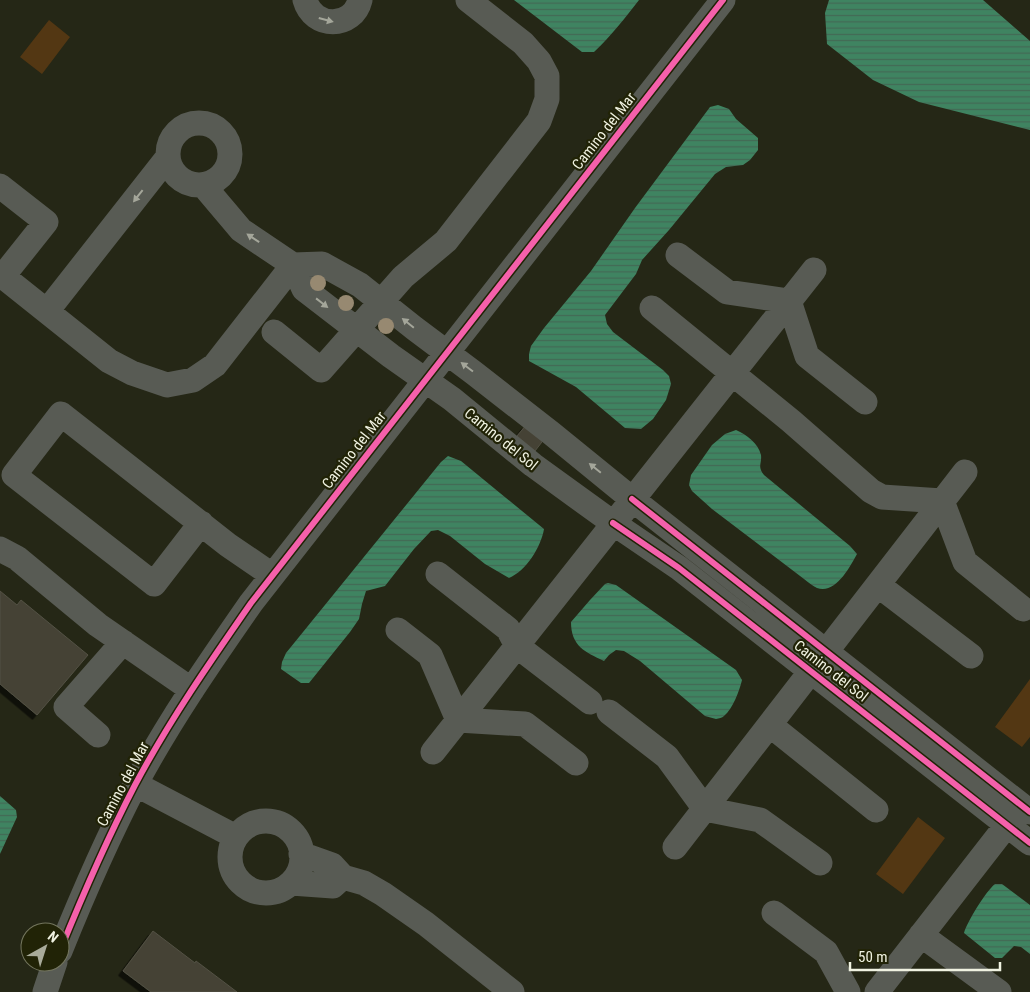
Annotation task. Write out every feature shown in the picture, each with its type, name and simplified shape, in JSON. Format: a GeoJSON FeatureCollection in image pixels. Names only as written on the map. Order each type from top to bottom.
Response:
{"type":"FeatureCollection","features":[{"type":"Feature","properties":{"kind":"street"},"geometry":{"type":"LineString","coordinates":[[305,0],[310,11],[318,18],[327,22],[346,19],[359,5],[360,0]]}},
{"type":"Feature","properties":{"kind":"street"},"geometry":{"type":"LineString","coordinates":[[274,332],[321,370],[403,277],[446,241],[539,121],[548,99],[547,76],[538,61],[523,43],[468,0]]}},
{"type":"Feature","properties":{"kind":"street","name":"Camino del Mar"},"geometry":{"type":"LineString","coordinates":[[70,926],[83,893],[135,784],[203,672],[245,610],[724,0]]}},
{"type":"Feature","properties":{"kind":"street"},"geometry":{"type":"LineString","coordinates":[[192,123],[203,123],[213,126],[222,133],[228,142],[230,152],[229,163],[224,173],[213,182],[203,185],[192,185],[182,180],[174,173],[168,157],[169,146],[173,137],[182,128],[192,123]]}},
{"type":"Feature","properties":{"kind":"street"},"geometry":{"type":"LineString","coordinates":[[47,311],[168,157]]}},
{"type":"Feature","properties":{"kind":"street"},"geometry":{"type":"LineString","coordinates":[[0,186],[46,222],[2,275],[110,361],[132,373],[167,385],[193,380],[215,365],[294,265],[241,230],[203,185]]}},
{"type":"Feature","properties":{"kind":"street"},"geometry":{"type":"LineString","coordinates":[[678,255],[727,292],[789,301]]}},
{"type":"Feature","properties":{"kind":"street","name":"Camino del Sol"},"geometry":{"type":"LineString","coordinates":[[1027,804],[826,652],[544,427],[360,285],[322,264],[294,265],[304,289],[356,330],[452,399],[533,465],[679,568],[1030,843]]}},
{"type":"Feature","properties":{"kind":"street"},"geometry":{"type":"LineString","coordinates":[[433,752],[814,270]]}},
{"type":"Feature","properties":{"kind":"street"},"geometry":{"type":"LineString","coordinates":[[789,301],[808,356],[865,402]]}},
{"type":"Feature","properties":{"kind":"street"},"geometry":{"type":"LineString","coordinates":[[652,308],[791,422],[871,491],[882,497],[942,501]]}},
{"type":"Feature","properties":{"kind":"street"},"geometry":{"type":"LineString","coordinates":[[201,523],[154,584],[14,475],[61,414],[201,523],[228,545],[272,575]]}},
{"type":"Feature","properties":{"kind":"street"},"geometry":{"type":"LineString","coordinates":[[675,847],[965,472]]}},
{"type":"Feature","properties":{"kind":"street"},"geometry":{"type":"LineString","coordinates":[[942,501],[965,562],[1023,609]]}},
{"type":"Feature","properties":{"kind":"street"},"geometry":{"type":"LineString","coordinates":[[0,549],[17,558],[98,625],[192,690]]}},
{"type":"Feature","properties":{"kind":"street"},"geometry":{"type":"LineString","coordinates":[[438,574],[508,629],[517,646],[668,757],[705,809],[760,820],[820,863]]}},
{"type":"Feature","properties":{"kind":"street"},"geometry":{"type":"LineString","coordinates":[[878,585],[971,656]]}},
{"type":"Feature","properties":{"kind":"street"},"geometry":{"type":"LineString","coordinates":[[398,630],[430,655],[458,720]]}},
{"type":"Feature","properties":{"kind":"street"},"geometry":{"type":"LineString","coordinates":[[98,735],[66,707],[123,642]]}},
{"type":"Feature","properties":{"kind":"street"},"geometry":{"type":"LineString","coordinates":[[458,720],[525,724],[576,763]]}},
{"type":"Feature","properties":{"kind":"street"},"geometry":{"type":"LineString","coordinates":[[770,725],[876,810]]}},
{"type":"Feature","properties":{"kind":"street"},"geometry":{"type":"LineString","coordinates":[[135,784],[236,837]]}},
{"type":"Feature","properties":{"kind":"street"},"geometry":{"type":"LineString","coordinates":[[877,992],[1006,825],[1027,804]]}},
{"type":"Feature","properties":{"kind":"street"},"geometry":{"type":"LineString","coordinates":[[261,821],[281,824],[289,830],[296,837],[301,854],[301,866],[292,883],[284,889],[273,892],[262,893],[243,885],[235,877],[231,867],[231,846],[236,837],[251,824],[261,821]]}},
{"type":"Feature","properties":{"kind":"street"},"geometry":{"type":"LineString","coordinates":[[301,854],[332,865],[343,877],[364,883],[383,894],[426,924],[512,992]]}},
{"type":"Feature","properties":{"kind":"street"},"geometry":{"type":"LineString","coordinates":[[292,883],[333,886],[343,877]]}},
{"type":"Feature","properties":{"kind":"street"},"geometry":{"type":"LineString","coordinates":[[774,912],[826,952],[848,992]]}},
{"type":"Feature","properties":{"kind":"street"},"geometry":{"type":"LineString","coordinates":[[921,935],[998,992]]}},
{"type":"Feature","properties":{"kind":"street"},"geometry":{"type":"LineString","coordinates":[[45,992],[52,972]]}},
{"type":"Feature","properties":{"kind":"shaded area"},"geometry":{"type":"Polygon","coordinates":[[[514,0],[639,0],[594,52],[582,52],[514,0]]]}},
{"type":"Feature","properties":{"kind":"shaded area"},"geometry":{"type":"Polygon","coordinates":[[[829,0],[983,0],[1030,41],[1030,130],[919,102],[873,80],[827,44],[825,13],[829,0]]]}},
{"type":"Feature","properties":{"kind":"shaded area"},"geometry":{"type":"Polygon","coordinates":[[[49,20],[70,37],[42,74],[20,57],[49,20]]]}},
{"type":"Feature","properties":{"kind":"shaded area"},"geometry":{"type":"Polygon","coordinates":[[[718,105],[729,109],[736,119],[758,138],[758,150],[743,165],[726,167],[715,174],[642,260],[636,274],[605,315],[607,324],[613,332],[663,370],[669,376],[671,384],[666,400],[653,419],[641,429],[625,428],[576,387],[529,361],[531,346],[591,271],[710,107],[718,105]]]}},
{"type":"Feature","properties":{"kind":"shaded area"},"geometry":{"type":"Polygon","coordinates":[[[736,430],[755,443],[761,455],[760,465],[764,475],[850,546],[857,554],[836,584],[824,589],[812,585],[712,509],[692,491],[689,485],[691,475],[712,445],[725,434],[736,430]]]}},
{"type":"Feature","properties":{"kind":"shaded area"},"geometry":{"type":"Polygon","coordinates":[[[448,456],[461,461],[544,529],[540,543],[532,558],[521,570],[509,578],[485,564],[450,536],[438,530],[431,531],[385,586],[366,591],[359,619],[309,683],[301,683],[281,669],[286,653],[441,462],[448,456]]]}},
{"type":"Feature","properties":{"kind":"shaded area"},"geometry":{"type":"Polygon","coordinates":[[[608,583],[616,585],[736,670],[742,680],[735,700],[724,716],[716,719],[705,716],[640,661],[624,651],[616,650],[604,661],[585,651],[576,643],[573,637],[571,622],[608,583]]]}},
{"type":"Feature","properties":{"kind":"shaded area"},"geometry":{"type":"Polygon","coordinates":[[[1030,679],[1030,737],[1022,747],[995,727],[1030,679]]]}},
{"type":"Feature","properties":{"kind":"shaded area"},"geometry":{"type":"Polygon","coordinates":[[[0,796],[16,810],[17,817],[0,854],[0,796]]]}},
{"type":"Feature","properties":{"kind":"shaded area"},"geometry":{"type":"Polygon","coordinates":[[[918,817],[945,838],[903,894],[876,874],[918,817]]]}},
{"type":"Feature","properties":{"kind":"shaded area"},"geometry":{"type":"Polygon","coordinates":[[[995,884],[1002,884],[1030,905],[1030,954],[1021,947],[1014,946],[1002,958],[995,958],[964,933],[977,907],[995,884]]]}},
{"type":"Feature","properties":{"kind":"building"},"geometry":{"type":"Polygon","coordinates":[[[527,424],[545,438],[535,451],[517,436],[527,424]]]}},
{"type":"Feature","properties":{"kind":"building"},"geometry":{"type":"Polygon","coordinates":[[[0,591],[17,605],[21,600],[88,655],[37,715],[0,684],[0,591]]]}},
{"type":"Feature","properties":{"kind":"building"},"geometry":{"type":"Polygon","coordinates":[[[153,931],[237,992],[151,992],[123,971],[153,931]]]}},
{"type":"Feature","properties":{"kind":"cycle path"},"geometry":{"type":"LineString","coordinates":[[70,926],[115,826],[148,761],[205,670],[251,603],[723,0]]}},
{"type":"Feature","properties":{"kind":"cycle path"},"geometry":{"type":"LineString","coordinates":[[632,499],[1030,812]]}},
{"type":"Feature","properties":{"kind":"cycle path"},"geometry":{"type":"LineString","coordinates":[[613,523],[679,568],[1030,843]]}}]}
